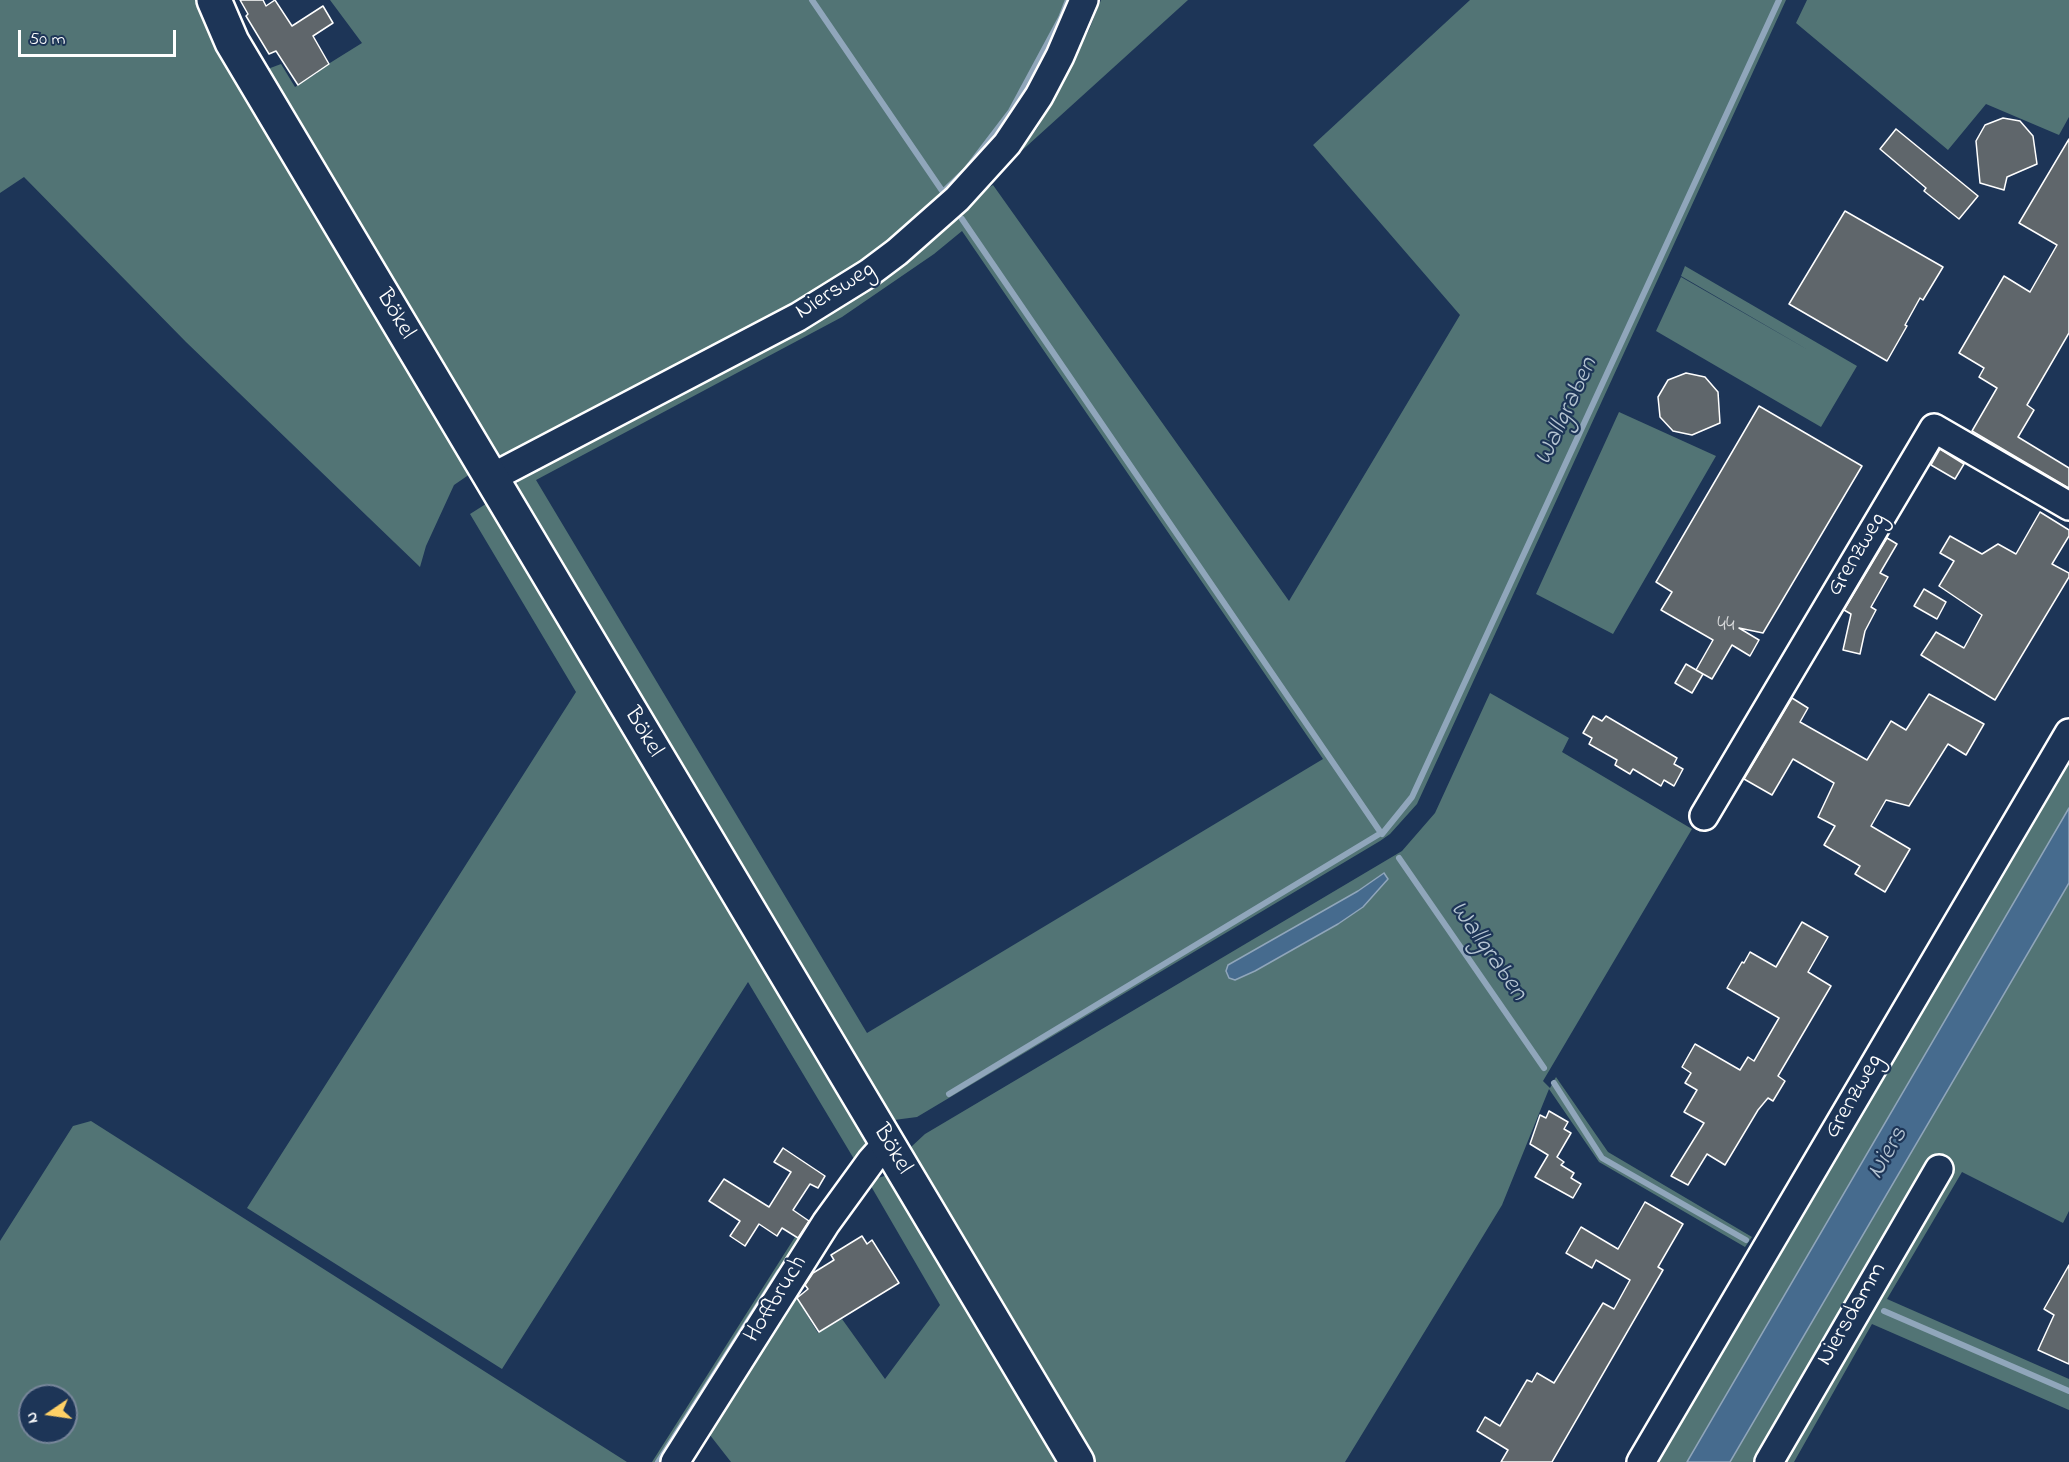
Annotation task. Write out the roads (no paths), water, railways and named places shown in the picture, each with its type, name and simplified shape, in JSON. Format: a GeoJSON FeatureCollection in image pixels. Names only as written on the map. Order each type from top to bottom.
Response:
{"type":"FeatureCollection","features":[{"type":"Feature","properties":{"kind":"main road","name":"Bökel"},"geometry":{"type":"LineString","coordinates":[[214,0],[232,42],[1077,1462]]}},
{"type":"Feature","properties":{"kind":"street","name":"Niersweg"},"geometry":{"type":"LineString","coordinates":[[491,478],[810,310],[869,273],[909,242],[971,185],[1008,144],[1039,96],[1060,56],[1084,0]]}},
{"type":"Feature","properties":{"kind":"street","name":"Grenzweg"},"geometry":{"type":"LineString","coordinates":[[1704,816],[1934,428],[2069,506]]}},
{"type":"Feature","properties":{"kind":"street","name":"Grenzweg"},"geometry":{"type":"LineString","coordinates":[[1641,1462],[2069,733]]}},
{"type":"Feature","properties":{"kind":"street","name":"Hoffbruch"},"geometry":{"type":"LineString","coordinates":[[675,1462],[826,1223],[871,1161],[887,1143]]}},
{"type":"Feature","properties":{"kind":"street","name":"Niersdamm"},"geometry":{"type":"LineString","coordinates":[[1769,1462],[1939,1169]]}},
{"type":"Feature","properties":{"kind":"water","name":"Niers"},"geometry":{"type":"Polygon","coordinates":[[[2069,808],[2069,883],[1730,1462],[1687,1462],[2069,808]]]}},
{"type":"Feature","properties":{"kind":"water"},"geometry":{"type":"Polygon","coordinates":[[[1384,873],[1388,879],[1363,907],[1338,924],[1255,971],[1235,980],[1229,978],[1226,971],[1228,965],[1358,891],[1384,873]]]}},
{"type":"Feature","properties":{"kind":"waterway"},"geometry":{"type":"LineString","coordinates":[[812,0],[943,192],[966,170],[1011,111],[1061,18],[1068,0]]}},
{"type":"Feature","properties":{"kind":"waterway","name":"Wallgraben"},"geometry":{"type":"LineString","coordinates":[[1382,834],[1412,797],[1779,0]]}},
{"type":"Feature","properties":{"kind":"waterway"},"geometry":{"type":"LineString","coordinates":[[949,1094],[1381,833],[962,219]]}},
{"type":"Feature","properties":{"kind":"waterway","name":"Wallgraben"},"geometry":{"type":"LineString","coordinates":[[1399,858],[1544,1068]]}},
{"type":"Feature","properties":{"kind":"waterway","name":"Wallgraben"},"geometry":{"type":"LineString","coordinates":[[1554,1083],[1602,1158],[1746,1240]]}},
{"type":"Feature","properties":{"kind":"waterway"},"geometry":{"type":"LineString","coordinates":[[658,1462],[779,1272]]}},
{"type":"Feature","properties":{"kind":"waterway"},"geometry":{"type":"LineString","coordinates":[[1884,1311],[2069,1391]]}}]}
